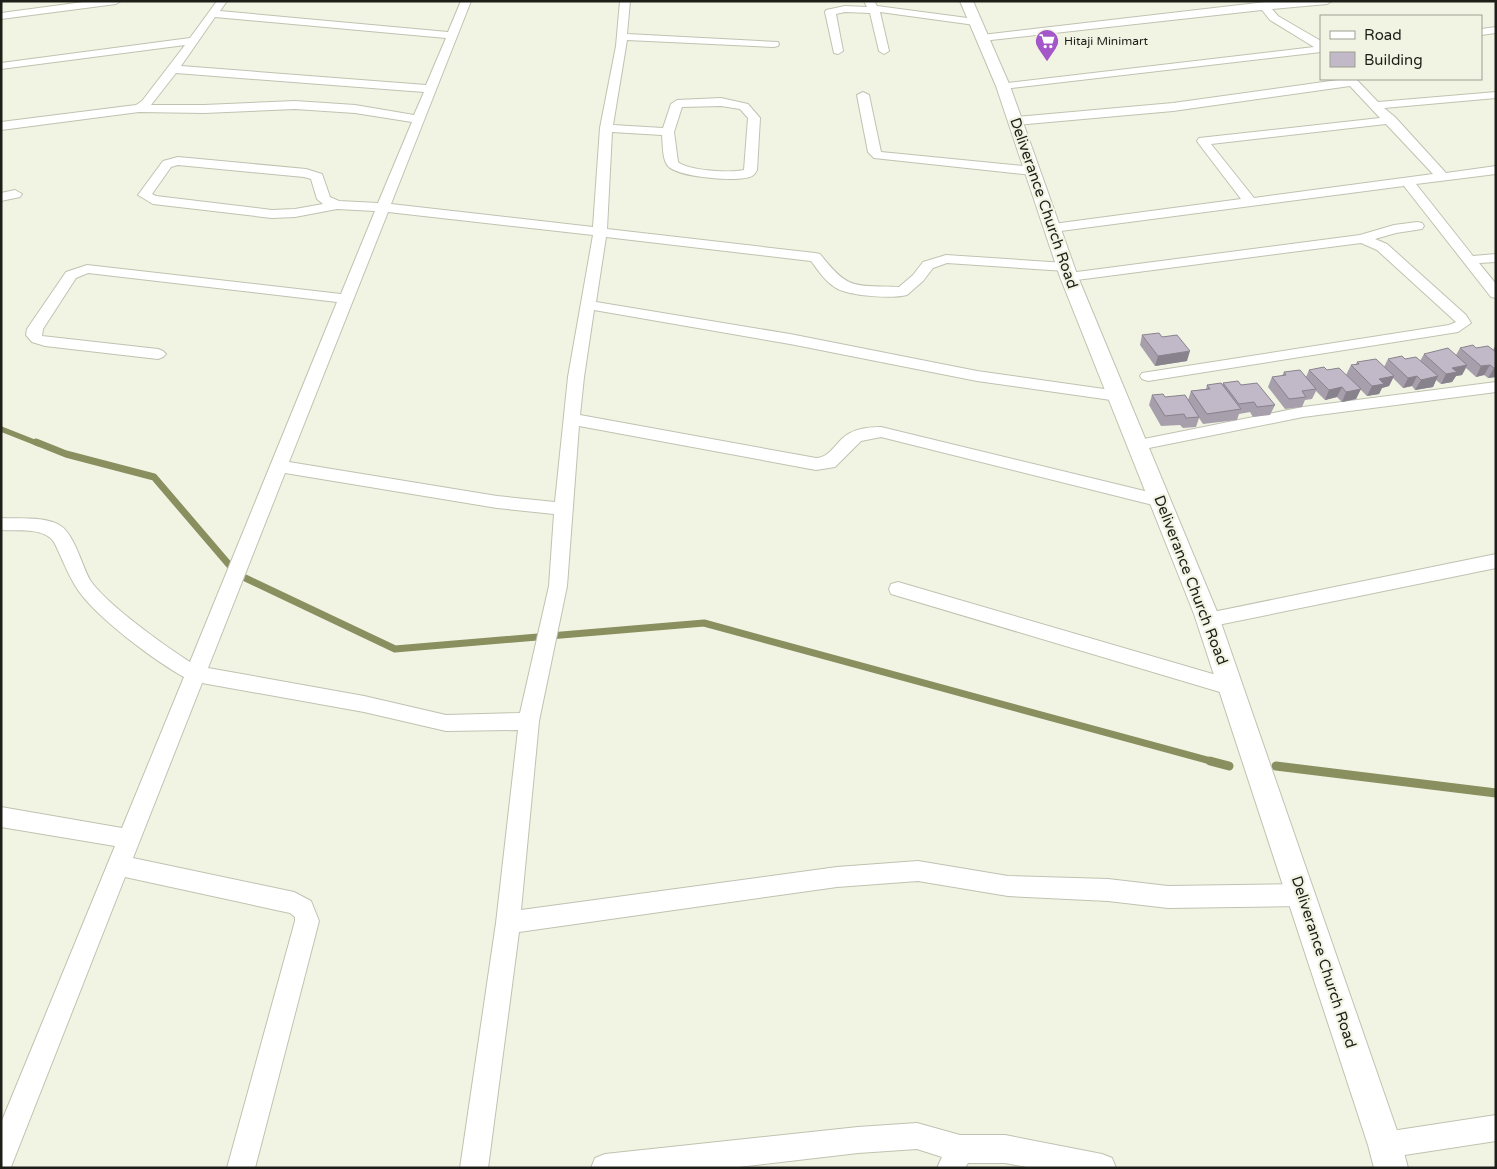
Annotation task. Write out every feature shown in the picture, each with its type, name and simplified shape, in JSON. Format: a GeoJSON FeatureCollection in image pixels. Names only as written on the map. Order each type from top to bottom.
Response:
{"type":"FeatureCollection","features":[{"type":"Feature","properties":{"kind":"street"},"geometry":{"type":"LineString","coordinates":[[1,16],[116,1]]}},
{"type":"Feature","properties":{"kind":"street"},"geometry":{"type":"LineString","coordinates":[[139,108],[146,103],[222,1]]}},
{"type":"Feature","properties":{"kind":"street"},"geometry":{"type":"LineString","coordinates":[[2,1154],[120,865],[466,1]]}},
{"type":"Feature","properties":{"kind":"street"},"geometry":{"type":"LineString","coordinates":[[474,1168],[508,923],[529,721],[558,586],[563,509],[576,377],[600,233],[606,128],[622,37],[625,1]]}},
{"type":"Feature","properties":{"kind":"street"},"geometry":{"type":"LineString","coordinates":[[838,51],[830,12],[871,6],[888,10],[975,20],[1265,6],[1280,2],[1327,1]]}},
{"type":"Feature","properties":{"kind":"street"},"geometry":{"type":"LineString","coordinates":[[871,6],[884,51]]}},
{"type":"Feature","properties":{"kind":"street"},"geometry":{"type":"LineString","coordinates":[[1265,6],[1274,18],[1320,47]]}},
{"type":"Feature","properties":{"kind":"street"},"geometry":{"type":"LineString","coordinates":[[213,14],[451,36]]}},
{"type":"Feature","properties":{"kind":"street","name":"Deliverance Church Road"},"geometry":{"type":"LineString","coordinates":[[975,20],[1016,121],[1054,228],[1067,272],[1139,445],[1208,620],[1388,1156]]}},
{"type":"Feature","properties":{"kind":"street"},"geometry":{"type":"LineString","coordinates":[[1482,32],[1496,30]]}},
{"type":"Feature","properties":{"kind":"street"},"geometry":{"type":"LineString","coordinates":[[622,37],[774,44]]}},
{"type":"Feature","properties":{"kind":"street"},"geometry":{"type":"LineString","coordinates":[[1,66],[193,41]]}},
{"type":"Feature","properties":{"kind":"street"},"geometry":{"type":"LineString","coordinates":[[1003,86],[1320,48]]}},
{"type":"Feature","properties":{"kind":"street"},"geometry":{"type":"LineString","coordinates":[[173,68],[430,89]]}},
{"type":"Feature","properties":{"kind":"street"},"geometry":{"type":"LineString","coordinates":[[1016,121],[1173,107],[1352,80],[1378,105],[1443,177]]}},
{"type":"Feature","properties":{"kind":"street"},"geometry":{"type":"LineString","coordinates":[[863,95],[874,152],[878,155],[1034,171]]}},
{"type":"Feature","properties":{"kind":"street"},"geometry":{"type":"LineString","coordinates":[[1378,105],[1496,95]]}},
{"type":"Feature","properties":{"kind":"street"},"geometry":{"type":"LineString","coordinates":[[721,102],[744,106],[754,118],[751,170],[743,175],[681,170],[672,163],[668,132],[677,104],[721,102]]}},
{"type":"Feature","properties":{"kind":"street"},"geometry":{"type":"LineString","coordinates":[[1,126],[139,108],[204,109],[318,105],[418,119]]}},
{"type":"Feature","properties":{"kind":"street"},"geometry":{"type":"LineString","coordinates":[[1250,202],[1203,141],[1391,120]]}},
{"type":"Feature","properties":{"kind":"street"},"geometry":{"type":"LineString","coordinates":[[606,128],[668,132]]}},
{"type":"Feature","properties":{"kind":"street"},"geometry":{"type":"LineString","coordinates":[[337,205],[324,199],[317,177],[313,175],[178,160],[167,164],[145,196],[153,200],[272,214],[294,213],[337,205],[383,207],[815,257],[827,272],[844,286],[902,292],[918,278],[928,265],[946,259],[1067,272],[1362,240],[1394,229],[1417,226]]}},
{"type":"Feature","properties":{"kind":"street"},"geometry":{"type":"LineString","coordinates":[[1054,228],[1496,170]]}},
{"type":"Feature","properties":{"kind":"street"},"geometry":{"type":"LineString","coordinates":[[1408,182],[1496,294]]}},
{"type":"Feature","properties":{"kind":"street"},"geometry":{"type":"LineString","coordinates":[[1,197],[15,194]]}},
{"type":"Feature","properties":{"kind":"street"},"geometry":{"type":"LineString","coordinates":[[1148,376],[1453,329],[1464,323],[1461,318],[1382,247],[1362,240]]}},
{"type":"Feature","properties":{"kind":"street"},"geometry":{"type":"LineString","coordinates":[[1470,260],[1496,258]]}},
{"type":"Feature","properties":{"kind":"street"},"geometry":{"type":"LineString","coordinates":[[158,354],[38,339],[34,335],[35,329],[64,283],[71,275],[86,269],[346,299]]}},
{"type":"Feature","properties":{"kind":"street"},"geometry":{"type":"LineString","coordinates":[[588,305],[790,339],[977,376],[1118,396]]}},
{"type":"Feature","properties":{"kind":"street"},"geometry":{"type":"LineString","coordinates":[[1139,445],[1303,412],[1496,387]]}},
{"type":"Feature","properties":{"kind":"street"},"geometry":{"type":"LineString","coordinates":[[572,419],[816,464],[829,463],[848,441],[856,435],[882,432],[1161,500]]}},
{"type":"Feature","properties":{"kind":"street"},"geometry":{"type":"LineString","coordinates":[[279,466],[497,502],[563,509]]}},
{"type":"Feature","properties":{"kind":"street"},"geometry":{"type":"LineString","coordinates":[[1,524],[42,527],[55,531],[61,538],[76,572],[100,603],[181,666],[196,674],[364,704],[446,723],[529,721]]}},
{"type":"Feature","properties":{"kind":"street"},"geometry":{"type":"LineString","coordinates":[[1208,620],[1496,561]]}},
{"type":"Feature","properties":{"kind":"street"},"geometry":{"type":"LineString","coordinates":[[898,589],[1230,687]]}},
{"type":"Feature","properties":{"kind":"street"},"geometry":{"type":"LineString","coordinates":[[1,817],[130,839]]}},
{"type":"Feature","properties":{"kind":"street"},"geometry":{"type":"LineString","coordinates":[[120,865],[290,902],[299,905],[306,915],[307,921],[242,1168]]}},
{"type":"Feature","properties":{"kind":"street"},"geometry":{"type":"LineString","coordinates":[[508,923],[838,877],[918,871],[1008,886],[1108,890],[1168,897],[1301,895]]}},
{"type":"Feature","properties":{"kind":"street"},"geometry":{"type":"LineString","coordinates":[[1388,1156],[1496,1128]]}},
{"type":"Feature","properties":{"kind":"street"},"geometry":{"type":"LineString","coordinates":[[605,1168],[858,1140],[918,1136],[956,1158],[1005,1150],[1102,1168]]}},
{"type":"Feature","properties":{"kind":"building"},"geometry":{"type":"Polygon","coordinates":[[[1159,333],[1162,337],[1177,335],[1190,351],[1158,356],[1142,335],[1159,333]]]}},
{"type":"Feature","properties":{"kind":"building"},"geometry":{"type":"Polygon","coordinates":[[[1473,345],[1476,348],[1488,346],[1496,352],[1496,368],[1490,365],[1481,366],[1460,348],[1473,345]]]}},
{"type":"Feature","properties":{"kind":"building"},"geometry":{"type":"Polygon","coordinates":[[[1448,348],[1467,365],[1452,368],[1457,372],[1446,374],[1424,354],[1448,348]]]}},
{"type":"Feature","properties":{"kind":"building"},"geometry":{"type":"Polygon","coordinates":[[[1402,356],[1405,359],[1416,357],[1438,376],[1421,380],[1417,376],[1408,378],[1388,359],[1402,356]]]}},
{"type":"Feature","properties":{"kind":"building"},"geometry":{"type":"Polygon","coordinates":[[[1376,359],[1394,376],[1379,379],[1384,384],[1372,386],[1351,365],[1359,364],[1357,362],[1376,359]]]}},
{"type":"Feature","properties":{"kind":"building"},"geometry":{"type":"Polygon","coordinates":[[[1324,367],[1327,370],[1339,368],[1361,389],[1346,392],[1342,387],[1329,390],[1309,370],[1324,367]]]}},
{"type":"Feature","properties":{"kind":"building"},"geometry":{"type":"Polygon","coordinates":[[[1300,370],[1316,389],[1302,391],[1306,397],[1289,399],[1272,377],[1286,375],[1284,372],[1300,370]]]}},
{"type":"Feature","properties":{"kind":"building"},"geometry":{"type":"Polygon","coordinates":[[[1238,381],[1241,385],[1257,383],[1275,405],[1257,407],[1254,402],[1239,404],[1223,383],[1238,381]]]}},
{"type":"Feature","properties":{"kind":"building"},"geometry":{"type":"Polygon","coordinates":[[[1221,383],[1241,409],[1207,414],[1191,391],[1210,389],[1207,385],[1221,383]]]}},
{"type":"Feature","properties":{"kind":"building"},"geometry":{"type":"Polygon","coordinates":[[[1163,394],[1165,397],[1185,395],[1199,417],[1186,418],[1184,414],[1165,416],[1152,395],[1163,394]]]}},
{"type":"Feature","properties":{"kind":"waterway"},"geometry":{"type":"LineString","coordinates":[[1,429],[39,444]]}},
{"type":"Feature","properties":{"kind":"waterway"},"geometry":{"type":"LineString","coordinates":[[36,442],[66,454],[154,477],[237,574],[395,649],[704,623],[1214,762]]}},
{"type":"Feature","properties":{"kind":"waterway"},"geometry":{"type":"LineString","coordinates":[[1210,761],[1229,766]]}},
{"type":"Feature","properties":{"kind":"waterway"},"geometry":{"type":"LineString","coordinates":[[1276,766],[1496,793]]}},
{"type":"Feature","properties":{"kind":"place","name":"Hitaji Minimart"},"geometry":{"type":"Point","coordinates":[1047,62]}}]}
